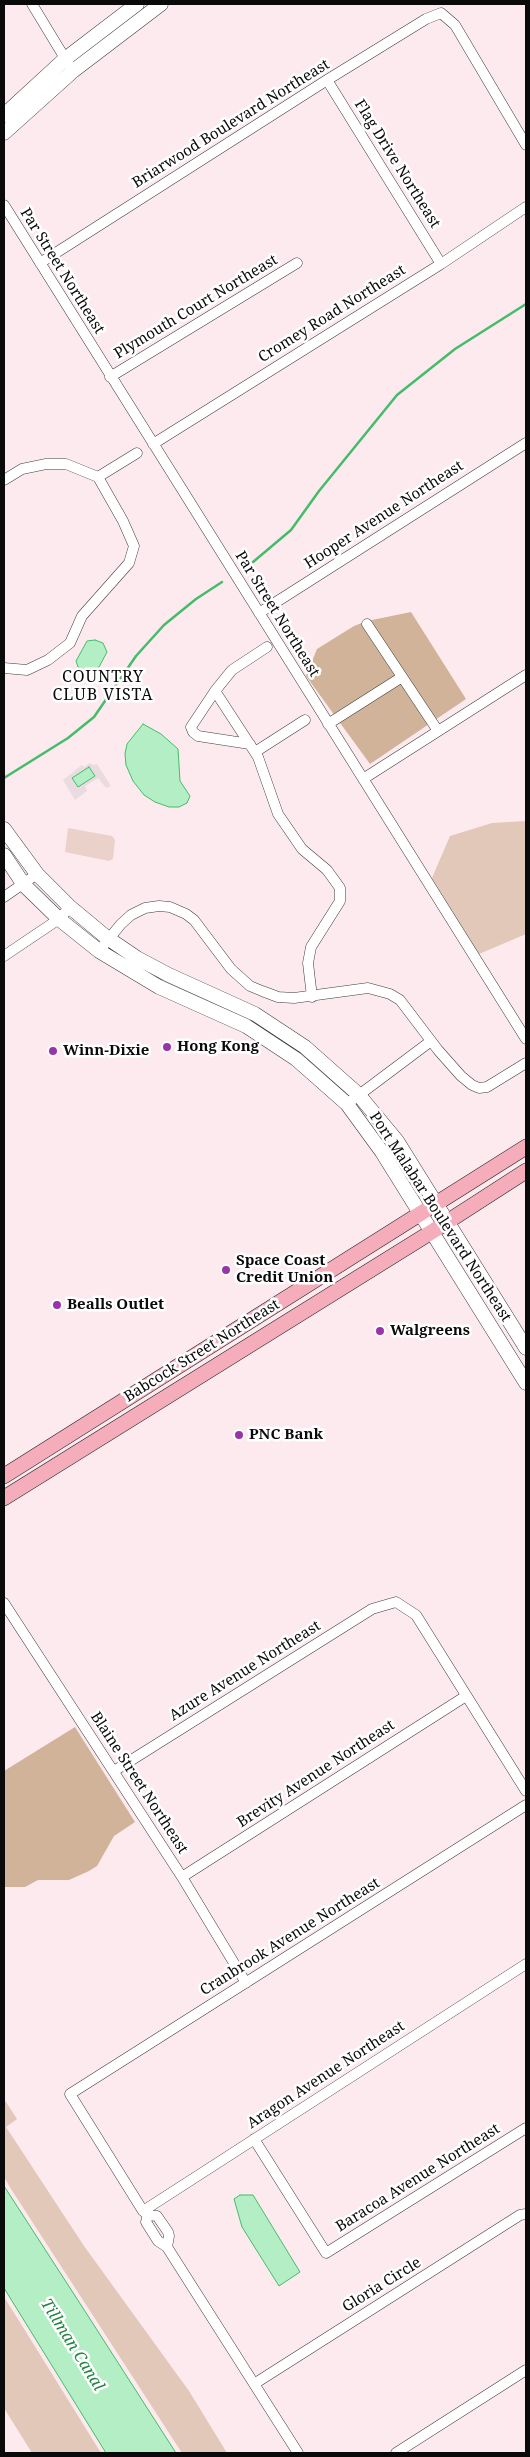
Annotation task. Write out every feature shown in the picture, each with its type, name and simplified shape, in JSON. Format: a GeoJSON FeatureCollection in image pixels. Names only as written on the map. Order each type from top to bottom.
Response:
{"type":"FeatureCollection","features":[{"type":"Feature","properties":{"kind":"main road","name":"Babcock Street Northeast"},"geometry":{"type":"LineString","coordinates":[[4,1476],[526,1147]]}},
{"type":"Feature","properties":{"kind":"main road","name":"Babcock Street Northeast"},"geometry":{"type":"LineString","coordinates":[[4,1498],[448,1222],[526,1170]]}},
{"type":"Feature","properties":{"kind":"street"},"geometry":{"type":"LineString","coordinates":[[32,4],[69,65]]}},
{"type":"Feature","properties":{"kind":"street"},"geometry":{"type":"LineString","coordinates":[[4,133],[69,65],[137,4]]}},
{"type":"Feature","properties":{"kind":"street"},"geometry":{"type":"LineString","coordinates":[[4,115],[69,65],[161,4]]}},
{"type":"Feature","properties":{"kind":"street","name":"Briarwood Boulevard Northeast"},"geometry":{"type":"LineString","coordinates":[[40,263],[327,80],[426,19],[441,13],[455,25],[526,145]]}},
{"type":"Feature","properties":{"kind":"street","name":"Flag Drive Northeast"},"geometry":{"type":"LineString","coordinates":[[327,80],[441,264]]}},
{"type":"Feature","properties":{"kind":"street","name":"Par Street Northeast"},"geometry":{"type":"LineString","coordinates":[[4,205],[526,1039]]}},
{"type":"Feature","properties":{"kind":"street","name":"Cromey Road Northeast"},"geometry":{"type":"LineString","coordinates":[[152,444],[441,264],[526,208]]}},
{"type":"Feature","properties":{"kind":"street","name":"Plymouth Court Northeast"},"geometry":{"type":"LineString","coordinates":[[110,377],[297,263]]}},
{"type":"Feature","properties":{"kind":"street","name":"Hooper Avenue Northeast"},"geometry":{"type":"LineString","coordinates":[[259,613],[526,443]]}},
{"type":"Feature","properties":{"kind":"street"},"geometry":{"type":"LineString","coordinates":[[98,477],[137,453]]}},
{"type":"Feature","properties":{"kind":"street"},"geometry":{"type":"LineString","coordinates":[[4,480],[22,469],[46,464],[66,464],[98,477],[123,521],[134,546],[129,563],[82,616],[70,642],[48,660],[27,670],[4,668]]}},
{"type":"Feature","properties":{"kind":"street"},"geometry":{"type":"LineString","coordinates":[[366,624],[438,731]]}},
{"type":"Feature","properties":{"kind":"street"},"geometry":{"type":"LineString","coordinates":[[267,647],[232,670],[194,719],[191,727],[193,732],[198,736],[252,748],[305,720]]}},
{"type":"Feature","properties":{"kind":"street"},"geometry":{"type":"LineString","coordinates":[[363,779],[526,675]]}},
{"type":"Feature","properties":{"kind":"street"},"geometry":{"type":"LineString","coordinates":[[328,724],[402,677]]}},
{"type":"Feature","properties":{"kind":"street"},"geometry":{"type":"LineString","coordinates":[[215,691],[252,748],[278,814],[302,849],[336,880],[341,892],[340,900],[311,947],[308,963],[312,997]]}},
{"type":"Feature","properties":{"kind":"street","name":"Port Malabar Boulevard Northeast"},"geometry":{"type":"LineString","coordinates":[[4,829],[37,874],[70,907],[108,939],[169,975],[255,1014],[306,1047],[358,1094],[397,1141],[526,1348]]}},
{"type":"Feature","properties":{"kind":"street","name":"Port Malabar Boulevard Northeast"},"geometry":{"type":"LineString","coordinates":[[4,855],[24,885],[59,919],[99,951],[159,987],[246,1026],[296,1059],[347,1104],[366,1129],[433,1231],[526,1383]]}},
{"type":"Feature","properties":{"kind":"street"},"geometry":{"type":"LineString","coordinates":[[4,897],[24,885],[37,874]]}},
{"type":"Feature","properties":{"kind":"street"},"geometry":{"type":"LineString","coordinates":[[4,956],[59,919],[70,907]]}},
{"type":"Feature","properties":{"kind":"street"},"geometry":{"type":"LineString","coordinates":[[99,951],[132,914],[145,908],[170,907],[194,920],[231,968],[250,986],[278,997],[312,997],[368,988],[390,994],[400,1000],[465,1081],[479,1088],[487,1088],[526,1063]]}},
{"type":"Feature","properties":{"kind":"street"},"geometry":{"type":"LineString","coordinates":[[347,1104],[431,1041]]}},
{"type":"Feature","properties":{"kind":"street","name":"Azure Avenue Northeast"},"geometry":{"type":"LineString","coordinates":[[114,1771],[372,1609],[396,1602],[416,1615],[466,1696]]}},
{"type":"Feature","properties":{"kind":"street","name":"Blaine Street Northeast"},"geometry":{"type":"LineString","coordinates":[[4,1603],[182,1877],[246,1983]]}},
{"type":"Feature","properties":{"kind":"street"},"geometry":{"type":"LineString","coordinates":[[466,1696],[526,1791]]}},
{"type":"Feature","properties":{"kind":"street","name":"Brevity Avenue Northeast"},"geometry":{"type":"LineString","coordinates":[[182,1877],[466,1696]]}},
{"type":"Feature","properties":{"kind":"street","name":"Cranbrook Avenue Northeast"},"geometry":{"type":"LineString","coordinates":[[145,2213],[70,2094],[526,1805]]}},
{"type":"Feature","properties":{"kind":"street","name":"Aragon Avenue Northeast"},"geometry":{"type":"LineString","coordinates":[[145,2213],[254,2139],[526,1964]]}},
{"type":"Feature","properties":{"kind":"street","name":"Baracoa Avenue Northeast"},"geometry":{"type":"LineString","coordinates":[[254,2139],[326,2253],[526,2128]]}},
{"type":"Feature","properties":{"kind":"street"},"geometry":{"type":"LineString","coordinates":[[145,2213],[157,2216],[168,2232],[168,2247],[298,2453]]}},
{"type":"Feature","properties":{"kind":"street","name":"Gloria Circle"},"geometry":{"type":"LineString","coordinates":[[254,2384],[520,2215],[526,2214]]}},
{"type":"Feature","properties":{"kind":"street"},"geometry":{"type":"LineString","coordinates":[[396,2453],[526,2370]]}},
{"type":"Feature","properties":{"kind":"shaded area"},"geometry":{"type":"Polygon","coordinates":[[[411,612],[466,699],[370,764],[306,676],[317,649],[354,626],[367,621],[411,612]]]}},
{"type":"Feature","properties":{"kind":"shaded area"},"geometry":{"type":"Polygon","coordinates":[[[90,763],[93,765],[97,764],[111,786],[106,788],[98,778],[85,786],[87,791],[75,800],[63,780],[82,765],[84,767],[90,763]]]}},
{"type":"Feature","properties":{"kind":"shaded area"},"geometry":{"type":"Polygon","coordinates":[[[526,821],[526,934],[479,954],[432,878],[450,836],[492,823],[526,821]]]}},
{"type":"Feature","properties":{"kind":"shaded area"},"geometry":{"type":"Polygon","coordinates":[[[68,828],[112,836],[115,840],[113,859],[109,861],[65,852],[68,828]]]}},
{"type":"Feature","properties":{"kind":"shaded area"},"geometry":{"type":"Polygon","coordinates":[[[75,1727],[135,1822],[114,1836],[97,1866],[89,1871],[69,1880],[38,1880],[25,1887],[5,1887],[4,1771],[75,1727]]]}},
{"type":"Feature","properties":{"kind":"shaded area"},"geometry":{"type":"Polygon","coordinates":[[[4,2099],[17,2119],[6,2127],[84,2246],[189,2391],[227,2453],[182,2453],[11,2189],[4,2177],[4,2099]]]}},
{"type":"Feature","properties":{"kind":"shaded area"},"geometry":{"type":"Polygon","coordinates":[[[4,2297],[101,2453],[32,2453],[4,2408],[4,2297]]]}},
{"type":"Feature","properties":{"kind":"water"},"geometry":{"type":"Polygon","coordinates":[[[95,640],[103,643],[107,652],[99,667],[89,674],[78,667],[76,661],[87,641],[95,640]]]}},
{"type":"Feature","properties":{"kind":"water"},"geometry":{"type":"Polygon","coordinates":[[[143,724],[161,734],[178,749],[180,781],[190,796],[187,803],[179,807],[169,807],[155,802],[144,795],[133,781],[126,765],[125,754],[127,744],[143,724]]]}},
{"type":"Feature","properties":{"kind":"water"},"geometry":{"type":"Polygon","coordinates":[[[89,767],[95,776],[78,787],[72,778],[89,767]]]}},
{"type":"Feature","properties":{"kind":"water","name":"Tillman Canal"},"geometry":{"type":"Polygon","coordinates":[[[4,2186],[176,2453],[106,2453],[4,2288],[4,2186]]]}},
{"type":"Feature","properties":{"kind":"water"},"geometry":{"type":"Polygon","coordinates":[[[240,2195],[253,2195],[300,2272],[279,2286],[242,2227],[234,2199],[240,2195]]]}},
{"type":"Feature","properties":{"kind":"waterway"},"geometry":{"type":"LineString","coordinates":[[253,562],[291,530],[319,491],[397,395],[455,349],[526,304]]}},
{"type":"Feature","properties":{"kind":"waterway"},"geometry":{"type":"LineString","coordinates":[[4,778],[68,738],[94,717],[136,656],[164,625],[196,599],[222,582]]}},
{"type":"Feature","properties":{"kind":"place","name":"Hong Kong"},"geometry":{"type":"Point","coordinates":[167,1047]}},
{"type":"Feature","properties":{"kind":"place","name":"Winn-Dixie"},"geometry":{"type":"Point","coordinates":[53,1051]}},
{"type":"Feature","properties":{"kind":"place","name":"Space Coast Credit Union"},"geometry":{"type":"Point","coordinates":[226,1270]}},
{"type":"Feature","properties":{"kind":"place","name":"Bealls Outlet"},"geometry":{"type":"Point","coordinates":[57,1305]}},
{"type":"Feature","properties":{"kind":"place","name":"Walgreens"},"geometry":{"type":"Point","coordinates":[380,1331]}},
{"type":"Feature","properties":{"kind":"place","name":"PNC Bank"},"geometry":{"type":"Point","coordinates":[239,1435]}},
{"type":"Feature","properties":{"kind":"district","name":"COUNTRY CLUB VISTA"},"geometry":{"type":"Point","coordinates":[103,686]}}]}
